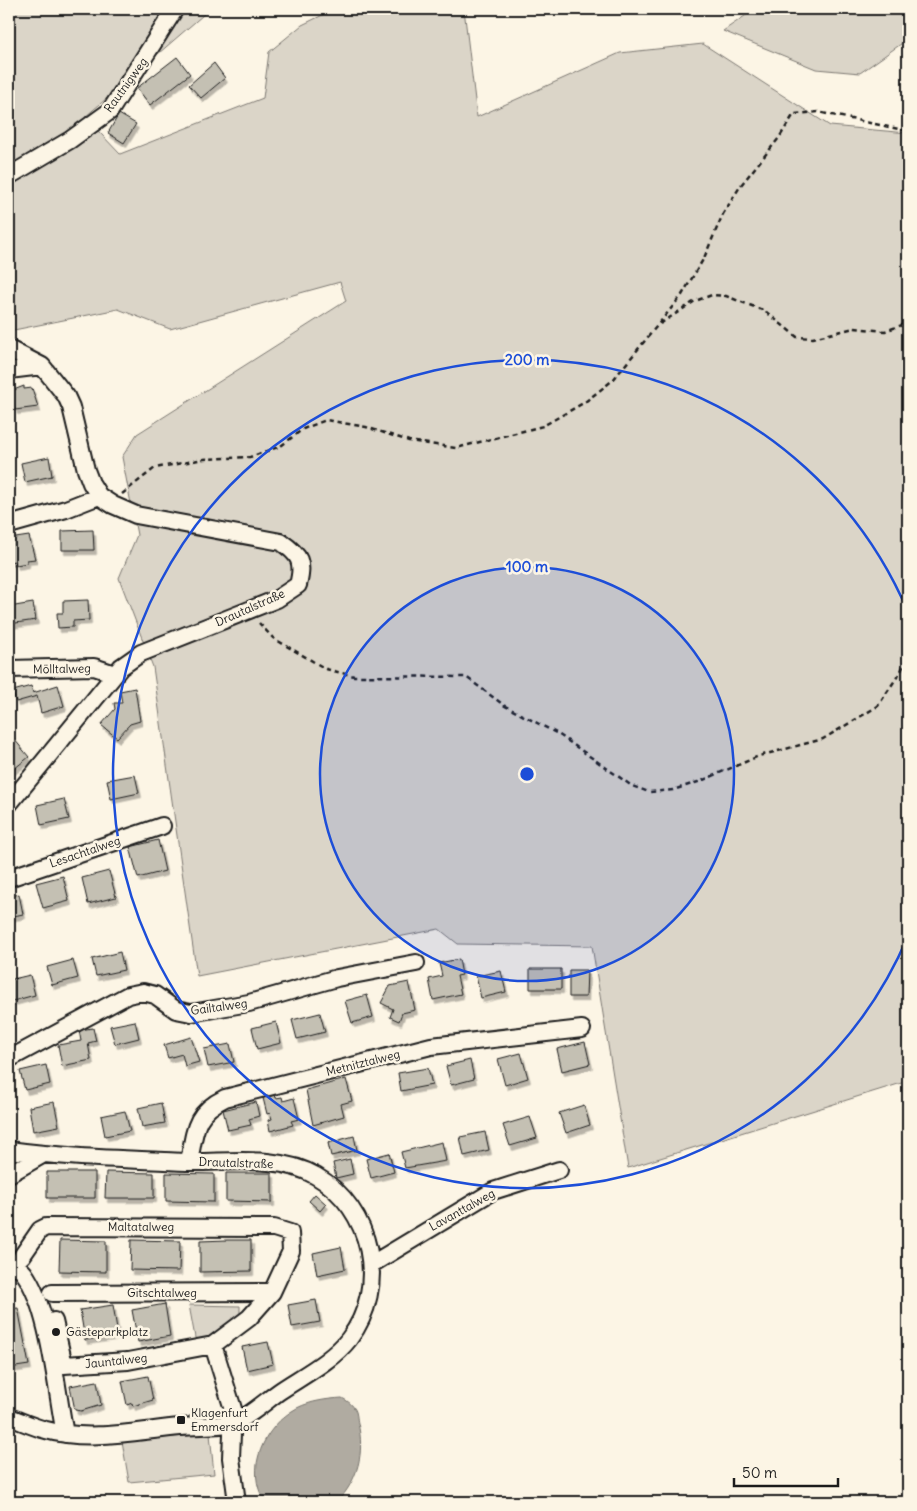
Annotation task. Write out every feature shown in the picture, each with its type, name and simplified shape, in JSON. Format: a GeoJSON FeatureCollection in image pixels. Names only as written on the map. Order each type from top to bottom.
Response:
{"type":"FeatureCollection","features":[{"type":"Feature","properties":{"kind":"street","name":"Rautnigweg"},"geometry":{"type":"LineString","coordinates":[[9,176],[70,140],[110,111],[175,9]]}},
{"type":"Feature","properties":{"kind":"street"},"geometry":{"type":"LineString","coordinates":[[9,348],[42,366],[69,401],[86,470],[91,483],[106,500],[9,525]]}},
{"type":"Feature","properties":{"kind":"street"},"geometry":{"type":"LineString","coordinates":[[9,370],[42,366]]}},
{"type":"Feature","properties":{"kind":"street","name":"Drautalstraße"},"geometry":{"type":"LineString","coordinates":[[9,804],[115,674],[141,653],[278,599],[298,585],[302,569],[296,552],[281,542],[136,515],[106,500]]}},
{"type":"Feature","properties":{"kind":"street","name":"Mölltalweg"},"geometry":{"type":"LineString","coordinates":[[9,670],[94,667],[115,674]]}},
{"type":"Feature","properties":{"kind":"street","name":"Lesachtalweg"},"geometry":{"type":"LineString","coordinates":[[9,878],[162,826]]}},
{"type":"Feature","properties":{"kind":"street","name":"Gailtalweg"},"geometry":{"type":"LineString","coordinates":[[9,1059],[128,995],[143,992],[176,1010],[191,1013],[249,1003],[337,978],[416,963]]}},
{"type":"Feature","properties":{"kind":"street","name":"Metnitztalweg"},"geometry":{"type":"LineString","coordinates":[[189,1162],[195,1128],[201,1114],[211,1104],[226,1098],[430,1046],[582,1029]]}},
{"type":"Feature","properties":{"kind":"street","name":"Drautalstraße"},"geometry":{"type":"LineString","coordinates":[[9,1150],[42,1155],[189,1162],[268,1162],[290,1166],[315,1175],[336,1190],[352,1208],[364,1229],[372,1264],[370,1284],[363,1312],[349,1339],[322,1362],[234,1423]]}},
{"type":"Feature","properties":{"kind":"street"},"geometry":{"type":"LineString","coordinates":[[9,1174],[42,1155]]}},
{"type":"Feature","properties":{"kind":"street","name":"Lavanttalweg"},"geometry":{"type":"LineString","coordinates":[[372,1264],[493,1191],[560,1170]]}},
{"type":"Feature","properties":{"kind":"street","name":"Maltatalweg"},"geometry":{"type":"LineString","coordinates":[[15,1259],[40,1230],[46,1227],[274,1228],[290,1233],[291,1251],[272,1292]]}},
{"type":"Feature","properties":{"kind":"street"},"geometry":{"type":"LineString","coordinates":[[15,1259],[37,1297],[53,1366],[65,1434]]}},
{"type":"Feature","properties":{"kind":"street"},"geometry":{"type":"LineString","coordinates":[[236,1502],[231,1458],[234,1423],[233,1409],[213,1346],[249,1318],[272,1292]]}},
{"type":"Feature","properties":{"kind":"street","name":"Gitschtalweg"},"geometry":{"type":"LineString","coordinates":[[52,1293],[272,1292]]}},
{"type":"Feature","properties":{"kind":"street","name":"Jauntalweg"},"geometry":{"type":"LineString","coordinates":[[54,1321],[64,1365],[128,1361],[213,1346]]}},
{"type":"Feature","properties":{"kind":"street"},"geometry":{"type":"LineString","coordinates":[[9,1417],[46,1430],[65,1434],[87,1435],[234,1423]]}},
{"type":"Feature","properties":{"kind":"path"},"geometry":{"type":"LineString","coordinates":[[106,500],[127,489],[155,468],[204,459],[250,457],[281,446],[303,429],[326,420],[366,427],[409,441],[456,448],[543,426],[585,402],[613,380],[682,295],[704,258],[723,214],[741,185],[779,138],[794,114],[818,112],[908,131]]}},
{"type":"Feature","properties":{"kind":"path"},"geometry":{"type":"LineString","coordinates":[[656,326],[694,301],[712,295],[726,296],[765,312],[797,337],[812,338],[854,328],[885,331],[908,322]]}},
{"type":"Feature","properties":{"kind":"path"},"geometry":{"type":"LineString","coordinates":[[257,607],[256,620],[273,638],[326,669],[354,676],[466,677],[505,706],[558,734],[632,786],[649,792],[673,790],[701,781],[759,756],[823,739],[878,706],[901,671],[908,655]]}},
{"type":"Feature","properties":{"kind":"shaded area"},"geometry":{"type":"Polygon","coordinates":[[[9,9],[210,9],[85,117],[120,154],[263,98],[269,52],[302,25],[335,9],[464,9],[477,117],[620,53],[703,44],[830,126],[908,133],[908,1081],[628,1168],[592,946],[458,944],[439,929],[197,976],[153,667],[119,578],[137,535],[122,457],[137,434],[346,301],[340,282],[170,329],[118,309],[9,331],[9,9]]]}},
{"type":"Feature","properties":{"kind":"shaded area"},"geometry":{"type":"Polygon","coordinates":[[[755,9],[908,9],[908,39],[860,73],[816,69],[723,31],[755,9]]]}},
{"type":"Feature","properties":{"kind":"shaded area"},"geometry":{"type":"Polygon","coordinates":[[[189,1305],[240,1306],[240,1315],[209,1338],[196,1343],[189,1305]]]}},
{"type":"Feature","properties":{"kind":"shaded area"},"geometry":{"type":"Polygon","coordinates":[[[342,1398],[356,1411],[361,1445],[355,1475],[344,1494],[337,1502],[265,1502],[256,1476],[257,1463],[261,1449],[275,1426],[297,1408],[319,1401],[342,1398]]]}},
{"type":"Feature","properties":{"kind":"shaded area"},"geometry":{"type":"Polygon","coordinates":[[[210,1434],[214,1474],[129,1482],[122,1441],[210,1434]]]}},
{"type":"Feature","properties":{"kind":"building"},"geometry":{"type":"Polygon","coordinates":[[[177,57],[190,74],[150,105],[137,88],[177,57]]]}},
{"type":"Feature","properties":{"kind":"building"},"geometry":{"type":"Polygon","coordinates":[[[214,63],[225,78],[201,98],[189,85],[214,63]]]}},
{"type":"Feature","properties":{"kind":"building"},"geometry":{"type":"Polygon","coordinates":[[[119,114],[136,124],[124,143],[108,133],[119,114]]]}},
{"type":"Feature","properties":{"kind":"building"},"geometry":{"type":"Polygon","coordinates":[[[24,386],[24,389],[32,388],[38,407],[15,410],[11,391],[24,386]]]}},
{"type":"Feature","properties":{"kind":"building"},"geometry":{"type":"Polygon","coordinates":[[[49,457],[52,476],[25,482],[21,463],[49,457]]]}},
{"type":"Feature","properties":{"kind":"building"},"geometry":{"type":"Polygon","coordinates":[[[93,530],[94,550],[62,550],[62,531],[93,530]]]}},
{"type":"Feature","properties":{"kind":"building"},"geometry":{"type":"Polygon","coordinates":[[[29,536],[35,559],[16,565],[15,561],[9,562],[9,539],[29,536]]]}},
{"type":"Feature","properties":{"kind":"building"},"geometry":{"type":"Polygon","coordinates":[[[88,600],[89,620],[73,621],[73,627],[58,628],[57,613],[63,613],[63,601],[88,600]]]}},
{"type":"Feature","properties":{"kind":"building"},"geometry":{"type":"Polygon","coordinates":[[[33,603],[36,620],[9,624],[9,607],[33,603]]]}},
{"type":"Feature","properties":{"kind":"building"},"geometry":{"type":"Polygon","coordinates":[[[58,685],[64,706],[41,713],[37,696],[16,702],[13,691],[31,686],[33,693],[58,685]]]}},
{"type":"Feature","properties":{"kind":"building"},"geometry":{"type":"Polygon","coordinates":[[[135,688],[140,721],[130,724],[117,738],[101,725],[115,709],[114,703],[122,703],[120,691],[135,688]]]}},
{"type":"Feature","properties":{"kind":"building"},"geometry":{"type":"Polygon","coordinates":[[[14,739],[29,757],[10,772],[9,743],[14,739]]]}},
{"type":"Feature","properties":{"kind":"building"},"geometry":{"type":"Polygon","coordinates":[[[135,775],[139,793],[111,799],[107,780],[135,775]]]}},
{"type":"Feature","properties":{"kind":"building"},"geometry":{"type":"Polygon","coordinates":[[[64,799],[69,819],[41,825],[37,805],[64,799]]]}},
{"type":"Feature","properties":{"kind":"building"},"geometry":{"type":"Polygon","coordinates":[[[158,840],[165,871],[138,878],[130,847],[158,840]]]}},
{"type":"Feature","properties":{"kind":"building"},"geometry":{"type":"Polygon","coordinates":[[[109,871],[116,897],[88,904],[82,878],[109,871]]]}},
{"type":"Feature","properties":{"kind":"building"},"geometry":{"type":"Polygon","coordinates":[[[63,876],[69,901],[43,908],[36,883],[63,876]]]}},
{"type":"Feature","properties":{"kind":"building"},"geometry":{"type":"Polygon","coordinates":[[[19,894],[23,914],[9,917],[9,897],[19,894]]]}},
{"type":"Feature","properties":{"kind":"building"},"geometry":{"type":"Polygon","coordinates":[[[120,952],[124,970],[96,976],[92,959],[120,952]]]}},
{"type":"Feature","properties":{"kind":"building"},"geometry":{"type":"Polygon","coordinates":[[[459,959],[462,975],[457,976],[461,994],[433,1000],[429,979],[442,976],[439,963],[459,959]]]}},
{"type":"Feature","properties":{"kind":"building"},"geometry":{"type":"Polygon","coordinates":[[[73,960],[78,978],[52,985],[47,967],[73,960]]]}},
{"type":"Feature","properties":{"kind":"building"},"geometry":{"type":"Polygon","coordinates":[[[530,969],[561,969],[561,989],[530,989],[530,969]]]}},
{"type":"Feature","properties":{"kind":"building"},"geometry":{"type":"Polygon","coordinates":[[[569,970],[587,970],[586,997],[569,997],[569,970]]]}},
{"type":"Feature","properties":{"kind":"building"},"geometry":{"type":"Polygon","coordinates":[[[501,971],[506,992],[481,998],[476,976],[501,971]]]}},
{"type":"Feature","properties":{"kind":"building"},"geometry":{"type":"Polygon","coordinates":[[[30,975],[35,995],[9,1002],[9,980],[30,975]]]}},
{"type":"Feature","properties":{"kind":"building"},"geometry":{"type":"Polygon","coordinates":[[[409,982],[415,1010],[402,1013],[399,1021],[390,1017],[393,1009],[381,1003],[390,986],[409,982]]]}},
{"type":"Feature","properties":{"kind":"building"},"geometry":{"type":"Polygon","coordinates":[[[367,995],[373,1017],[352,1023],[345,1001],[367,995]]]}},
{"type":"Feature","properties":{"kind":"building"},"geometry":{"type":"Polygon","coordinates":[[[320,1013],[325,1032],[297,1039],[292,1020],[320,1013]]]}},
{"type":"Feature","properties":{"kind":"building"},"geometry":{"type":"Polygon","coordinates":[[[135,1021],[139,1038],[115,1044],[110,1026],[135,1021]]]}},
{"type":"Feature","properties":{"kind":"building"},"geometry":{"type":"Polygon","coordinates":[[[276,1022],[281,1043],[257,1049],[252,1028],[276,1022]]]}},
{"type":"Feature","properties":{"kind":"building"},"geometry":{"type":"Polygon","coordinates":[[[93,1028],[96,1041],[88,1043],[91,1060],[62,1066],[58,1045],[81,1041],[79,1030],[93,1028]]]}},
{"type":"Feature","properties":{"kind":"building"},"geometry":{"type":"Polygon","coordinates":[[[191,1037],[199,1062],[185,1066],[182,1054],[168,1058],[164,1045],[191,1037]]]}},
{"type":"Feature","properties":{"kind":"building"},"geometry":{"type":"Polygon","coordinates":[[[585,1042],[590,1064],[562,1071],[557,1049],[585,1042]]]}},
{"type":"Feature","properties":{"kind":"building"},"geometry":{"type":"Polygon","coordinates":[[[230,1044],[234,1062],[208,1067],[204,1049],[230,1044]]]}},
{"type":"Feature","properties":{"kind":"building"},"geometry":{"type":"Polygon","coordinates":[[[521,1053],[528,1078],[505,1085],[498,1059],[521,1053]]]}},
{"type":"Feature","properties":{"kind":"building"},"geometry":{"type":"Polygon","coordinates":[[[470,1060],[474,1079],[451,1085],[446,1066],[470,1060]]]}},
{"type":"Feature","properties":{"kind":"building"},"geometry":{"type":"Polygon","coordinates":[[[46,1065],[50,1084],[25,1090],[20,1071],[46,1065]]]}},
{"type":"Feature","properties":{"kind":"building"},"geometry":{"type":"Polygon","coordinates":[[[428,1068],[432,1085],[401,1091],[398,1073],[428,1068]]]}},
{"type":"Feature","properties":{"kind":"building"},"geometry":{"type":"Polygon","coordinates":[[[346,1079],[352,1101],[341,1104],[344,1116],[313,1125],[306,1090],[346,1079]]]}},
{"type":"Feature","properties":{"kind":"building"},"geometry":{"type":"Polygon","coordinates":[[[275,1095],[276,1098],[282,1097],[283,1101],[294,1098],[299,1119],[291,1121],[293,1125],[270,1131],[268,1120],[272,1119],[270,1113],[267,1114],[263,1098],[275,1095]]]}},
{"type":"Feature","properties":{"kind":"building"},"geometry":{"type":"Polygon","coordinates":[[[54,1102],[59,1126],[33,1131],[29,1107],[54,1102]]]}},
{"type":"Feature","properties":{"kind":"building"},"geometry":{"type":"Polygon","coordinates":[[[256,1102],[259,1116],[249,1119],[251,1125],[228,1130],[223,1110],[256,1102]]]}},
{"type":"Feature","properties":{"kind":"building"},"geometry":{"type":"Polygon","coordinates":[[[161,1103],[165,1123],[142,1127],[138,1108],[161,1103]]]}},
{"type":"Feature","properties":{"kind":"building"},"geometry":{"type":"Polygon","coordinates":[[[584,1105],[590,1125],[566,1133],[559,1113],[584,1105]]]}},
{"type":"Feature","properties":{"kind":"building"},"geometry":{"type":"Polygon","coordinates":[[[125,1111],[130,1131],[105,1136],[101,1116],[125,1111]]]}},
{"type":"Feature","properties":{"kind":"building"},"geometry":{"type":"Polygon","coordinates":[[[530,1117],[537,1138],[510,1146],[503,1125],[530,1117]]]}},
{"type":"Feature","properties":{"kind":"building"},"geometry":{"type":"Polygon","coordinates":[[[485,1132],[489,1150],[464,1156],[460,1137],[485,1132]]]}},
{"type":"Feature","properties":{"kind":"building"},"geometry":{"type":"Polygon","coordinates":[[[354,1136],[357,1150],[331,1156],[328,1143],[354,1136]]]}},
{"type":"Feature","properties":{"kind":"building"},"geometry":{"type":"Polygon","coordinates":[[[442,1142],[446,1161],[405,1168],[401,1152],[442,1142]]]}},
{"type":"Feature","properties":{"kind":"building"},"geometry":{"type":"Polygon","coordinates":[[[389,1153],[394,1172],[371,1178],[366,1159],[389,1153]]]}},
{"type":"Feature","properties":{"kind":"building"},"geometry":{"type":"Polygon","coordinates":[[[350,1159],[353,1174],[336,1178],[333,1163],[350,1159]]]}},
{"type":"Feature","properties":{"kind":"building"},"geometry":{"type":"Polygon","coordinates":[[[47,1172],[95,1172],[95,1198],[47,1198],[47,1172]]]}},
{"type":"Feature","properties":{"kind":"building"},"geometry":{"type":"Polygon","coordinates":[[[106,1172],[154,1173],[154,1198],[105,1198],[106,1172]]]}},
{"type":"Feature","properties":{"kind":"building"},"geometry":{"type":"Polygon","coordinates":[[[166,1173],[214,1174],[214,1202],[166,1201],[166,1173]]]}},
{"type":"Feature","properties":{"kind":"building"},"geometry":{"type":"Polygon","coordinates":[[[226,1173],[272,1173],[272,1202],[226,1201],[226,1173]]]}},
{"type":"Feature","properties":{"kind":"building"},"geometry":{"type":"Polygon","coordinates":[[[315,1194],[326,1204],[320,1211],[309,1201],[315,1194]]]}},
{"type":"Feature","properties":{"kind":"building"},"geometry":{"type":"Polygon","coordinates":[[[60,1240],[106,1241],[106,1272],[59,1271],[60,1240]]]}},
{"type":"Feature","properties":{"kind":"building"},"geometry":{"type":"Polygon","coordinates":[[[131,1240],[180,1241],[179,1271],[130,1270],[131,1240]]]}},
{"type":"Feature","properties":{"kind":"building"},"geometry":{"type":"Polygon","coordinates":[[[251,1240],[251,1271],[200,1272],[200,1241],[251,1240]]]}},
{"type":"Feature","properties":{"kind":"building"},"geometry":{"type":"Polygon","coordinates":[[[341,1247],[345,1269],[317,1275],[313,1253],[341,1247]]]}},
{"type":"Feature","properties":{"kind":"building"},"geometry":{"type":"Polygon","coordinates":[[[316,1300],[320,1322],[292,1327],[288,1305],[316,1300]]]}},
{"type":"Feature","properties":{"kind":"building"},"geometry":{"type":"Polygon","coordinates":[[[165,1304],[170,1336],[138,1342],[132,1310],[165,1304]]]}},
{"type":"Feature","properties":{"kind":"building"},"geometry":{"type":"Polygon","coordinates":[[[113,1305],[118,1335],[85,1340],[80,1310],[113,1305]]]}},
{"type":"Feature","properties":{"kind":"building"},"geometry":{"type":"Polygon","coordinates":[[[18,1308],[29,1365],[9,1368],[9,1309],[18,1308]]]}},
{"type":"Feature","properties":{"kind":"building"},"geometry":{"type":"Polygon","coordinates":[[[268,1342],[273,1364],[247,1370],[242,1347],[268,1342]]]}},
{"type":"Feature","properties":{"kind":"building"},"geometry":{"type":"Polygon","coordinates":[[[148,1376],[153,1400],[133,1406],[132,1403],[127,1405],[122,1381],[148,1376]]]}},
{"type":"Feature","properties":{"kind":"building"},"geometry":{"type":"Polygon","coordinates":[[[97,1381],[101,1405],[81,1411],[75,1410],[70,1386],[97,1381]]]}},
{"type":"Feature","properties":{"kind":"building"},"geometry":{"type":"Polygon","coordinates":[[[199,1414],[200,1418],[189,1419],[189,1416],[199,1414]]]}},
{"type":"Feature","properties":{"kind":"place","name":"Gästeparkplatz"},"geometry":{"type":"Point","coordinates":[56,1332]}},
{"type":"Feature","properties":{"kind":"place","name":"Klagenfurt Emmersdorf"},"geometry":{"type":"Point","coordinates":[181,1420]}}]}
